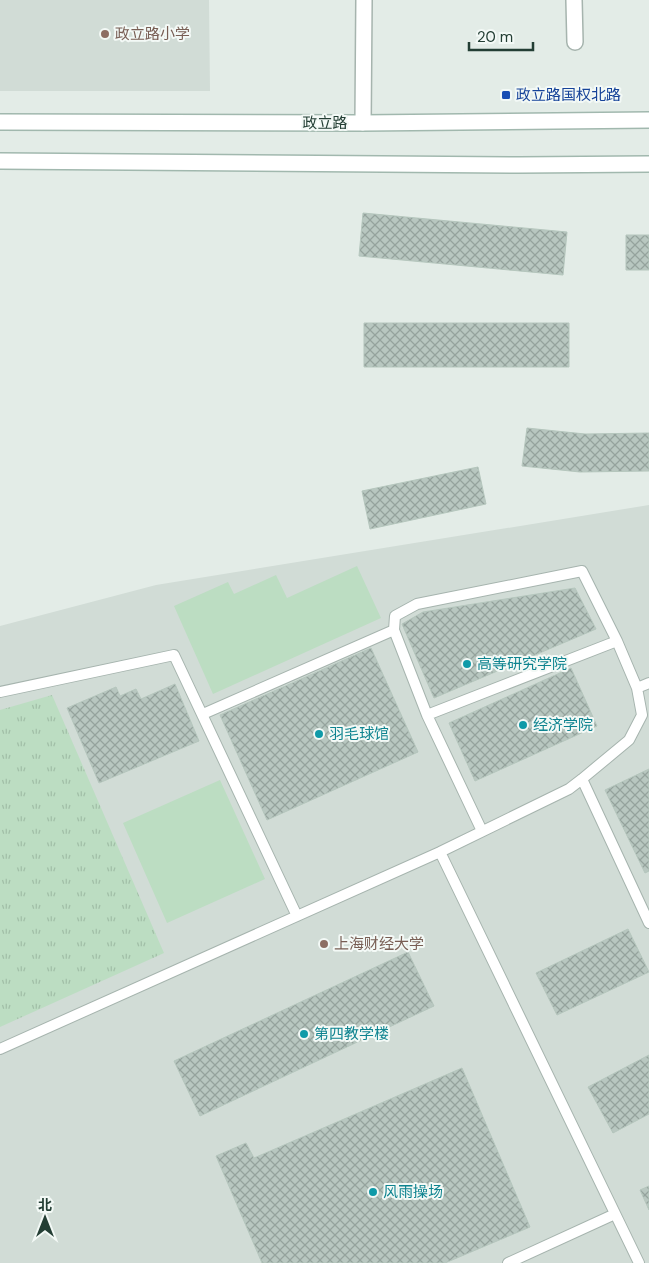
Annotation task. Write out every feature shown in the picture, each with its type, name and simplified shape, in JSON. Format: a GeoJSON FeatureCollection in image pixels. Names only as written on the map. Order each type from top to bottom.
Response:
{"type":"FeatureCollection","features":[{"type":"Feature","properties":{"kind":"main road"},"geometry":{"type":"LineString","coordinates":[[363,123],[364,0]]}},
{"type":"Feature","properties":{"kind":"main road"},"geometry":{"type":"LineString","coordinates":[[574,0],[576,42]]}},
{"type":"Feature","properties":{"kind":"main road","name":"政立路"},"geometry":{"type":"LineString","coordinates":[[0,122],[363,123],[649,120]]}},
{"type":"Feature","properties":{"kind":"main road"},"geometry":{"type":"LineString","coordinates":[[0,161],[519,166],[649,164]]}},
{"type":"Feature","properties":{"kind":"lane"},"geometry":{"type":"LineString","coordinates":[[0,1049],[440,852],[569,789],[628,740],[642,715],[637,688],[617,641],[582,571],[417,604],[395,616],[394,630],[428,715],[482,831]]}},
{"type":"Feature","properties":{"kind":"lane"},"geometry":{"type":"LineString","coordinates":[[203,714],[394,630]]}},
{"type":"Feature","properties":{"kind":"lane"},"geometry":{"type":"LineString","coordinates":[[428,715],[617,641]]}},
{"type":"Feature","properties":{"kind":"lane"},"geometry":{"type":"LineString","coordinates":[[0,692],[174,655],[297,916]]}},
{"type":"Feature","properties":{"kind":"lane"},"geometry":{"type":"LineString","coordinates":[[637,688],[649,683]]}},
{"type":"Feature","properties":{"kind":"lane"},"geometry":{"type":"LineString","coordinates":[[582,778],[649,923]]}},
{"type":"Feature","properties":{"kind":"lane"},"geometry":{"type":"LineString","coordinates":[[440,852],[639,1263]]}},
{"type":"Feature","properties":{"kind":"lane"},"geometry":{"type":"LineString","coordinates":[[508,1263],[615,1214]]}},
{"type":"Feature","properties":{"kind":"shaded area","name":"政立路小学"},"geometry":{"type":"Polygon","coordinates":[[[0,0],[209,0],[210,91],[0,91],[0,0]]]}},
{"type":"Feature","properties":{"kind":"shaded area","name":"上海财经大学"},"geometry":{"type":"Polygon","coordinates":[[[649,505],[649,1263],[0,1263],[0,626],[156,585],[649,505]]]}},
{"type":"Feature","properties":{"kind":"green space"},"geometry":{"type":"Polygon","coordinates":[[[357,566],[381,618],[213,694],[174,606],[228,582],[234,594],[276,575],[287,598],[357,566]]]}},
{"type":"Feature","properties":{"kind":"green space"},"geometry":{"type":"Polygon","coordinates":[[[52,695],[164,953],[0,1027],[0,710],[52,695]]]}},
{"type":"Feature","properties":{"kind":"green space"},"geometry":{"type":"Polygon","coordinates":[[[220,780],[265,879],[167,923],[123,823],[220,780]]]}},
{"type":"Feature","properties":{"kind":"building"},"geometry":{"type":"Polygon","coordinates":[[[363,213],[567,232],[563,275],[359,256],[363,213]]]}},
{"type":"Feature","properties":{"kind":"building"},"geometry":{"type":"Polygon","coordinates":[[[626,235],[649,235],[649,270],[626,270],[626,235]]]}},
{"type":"Feature","properties":{"kind":"building"},"geometry":{"type":"Polygon","coordinates":[[[364,323],[569,323],[569,367],[364,367],[364,323]]]}},
{"type":"Feature","properties":{"kind":"building"},"geometry":{"type":"Polygon","coordinates":[[[527,428],[585,434],[649,433],[649,471],[580,472],[522,466],[527,428]]]}},
{"type":"Feature","properties":{"kind":"building"},"geometry":{"type":"Polygon","coordinates":[[[478,467],[486,504],[370,529],[362,491],[478,467]]]}},
{"type":"Feature","properties":{"kind":"building","name":"高等研究学院"},"geometry":{"type":"Polygon","coordinates":[[[575,588],[596,629],[434,698],[402,624],[423,612],[575,588]]]}},
{"type":"Feature","properties":{"kind":"building","name":"羽毛球馆"},"geometry":{"type":"Polygon","coordinates":[[[371,648],[418,752],[267,820],[220,715],[371,648]]]}},
{"type":"Feature","properties":{"kind":"building","name":"经济学院"},"geometry":{"type":"Polygon","coordinates":[[[571,668],[597,726],[475,781],[449,723],[571,668]]]}},
{"type":"Feature","properties":{"kind":"building"},"geometry":{"type":"Polygon","coordinates":[[[175,684],[199,741],[99,783],[67,708],[116,687],[120,696],[136,689],[141,699],[175,684]]]}},
{"type":"Feature","properties":{"kind":"building"},"geometry":{"type":"Polygon","coordinates":[[[649,769],[649,871],[645,873],[605,790],[649,769]]]}},
{"type":"Feature","properties":{"kind":"building"},"geometry":{"type":"Polygon","coordinates":[[[628,929],[649,972],[557,1015],[536,973],[628,929]]]}},
{"type":"Feature","properties":{"kind":"building","name":"第四教学楼"},"geometry":{"type":"Polygon","coordinates":[[[408,952],[434,1006],[200,1116],[174,1061],[408,952]]]}},
{"type":"Feature","properties":{"kind":"building"},"geometry":{"type":"Polygon","coordinates":[[[649,1055],[649,1114],[613,1133],[588,1087],[649,1055]]]}},
{"type":"Feature","properties":{"kind":"building","name":"风雨操场"},"geometry":{"type":"Polygon","coordinates":[[[462,1068],[530,1227],[445,1263],[262,1263],[216,1156],[246,1143],[254,1158],[462,1068]]]}},
{"type":"Feature","properties":{"kind":"building"},"geometry":{"type":"Polygon","coordinates":[[[649,1186],[649,1210],[640,1190],[649,1186]]]}},
{"type":"Feature","properties":{"kind":"place","name":"政立路小学"},"geometry":{"type":"Point","coordinates":[105,34]}},
{"type":"Feature","properties":{"kind":"place","name":"政立路国权北路"},"geometry":{"type":"Point","coordinates":[506,95]}},
{"type":"Feature","properties":{"kind":"place","name":"高等研究学院"},"geometry":{"type":"Point","coordinates":[467,664]}},
{"type":"Feature","properties":{"kind":"place","name":"经济学院"},"geometry":{"type":"Point","coordinates":[523,725]}},
{"type":"Feature","properties":{"kind":"place","name":"羽毛球馆"},"geometry":{"type":"Point","coordinates":[319,734]}},
{"type":"Feature","properties":{"kind":"place","name":"上海财经大学"},"geometry":{"type":"Point","coordinates":[324,944]}},
{"type":"Feature","properties":{"kind":"place","name":"第四教学楼"},"geometry":{"type":"Point","coordinates":[304,1034]}},
{"type":"Feature","properties":{"kind":"place","name":"风雨操场"},"geometry":{"type":"Point","coordinates":[373,1192]}}]}
